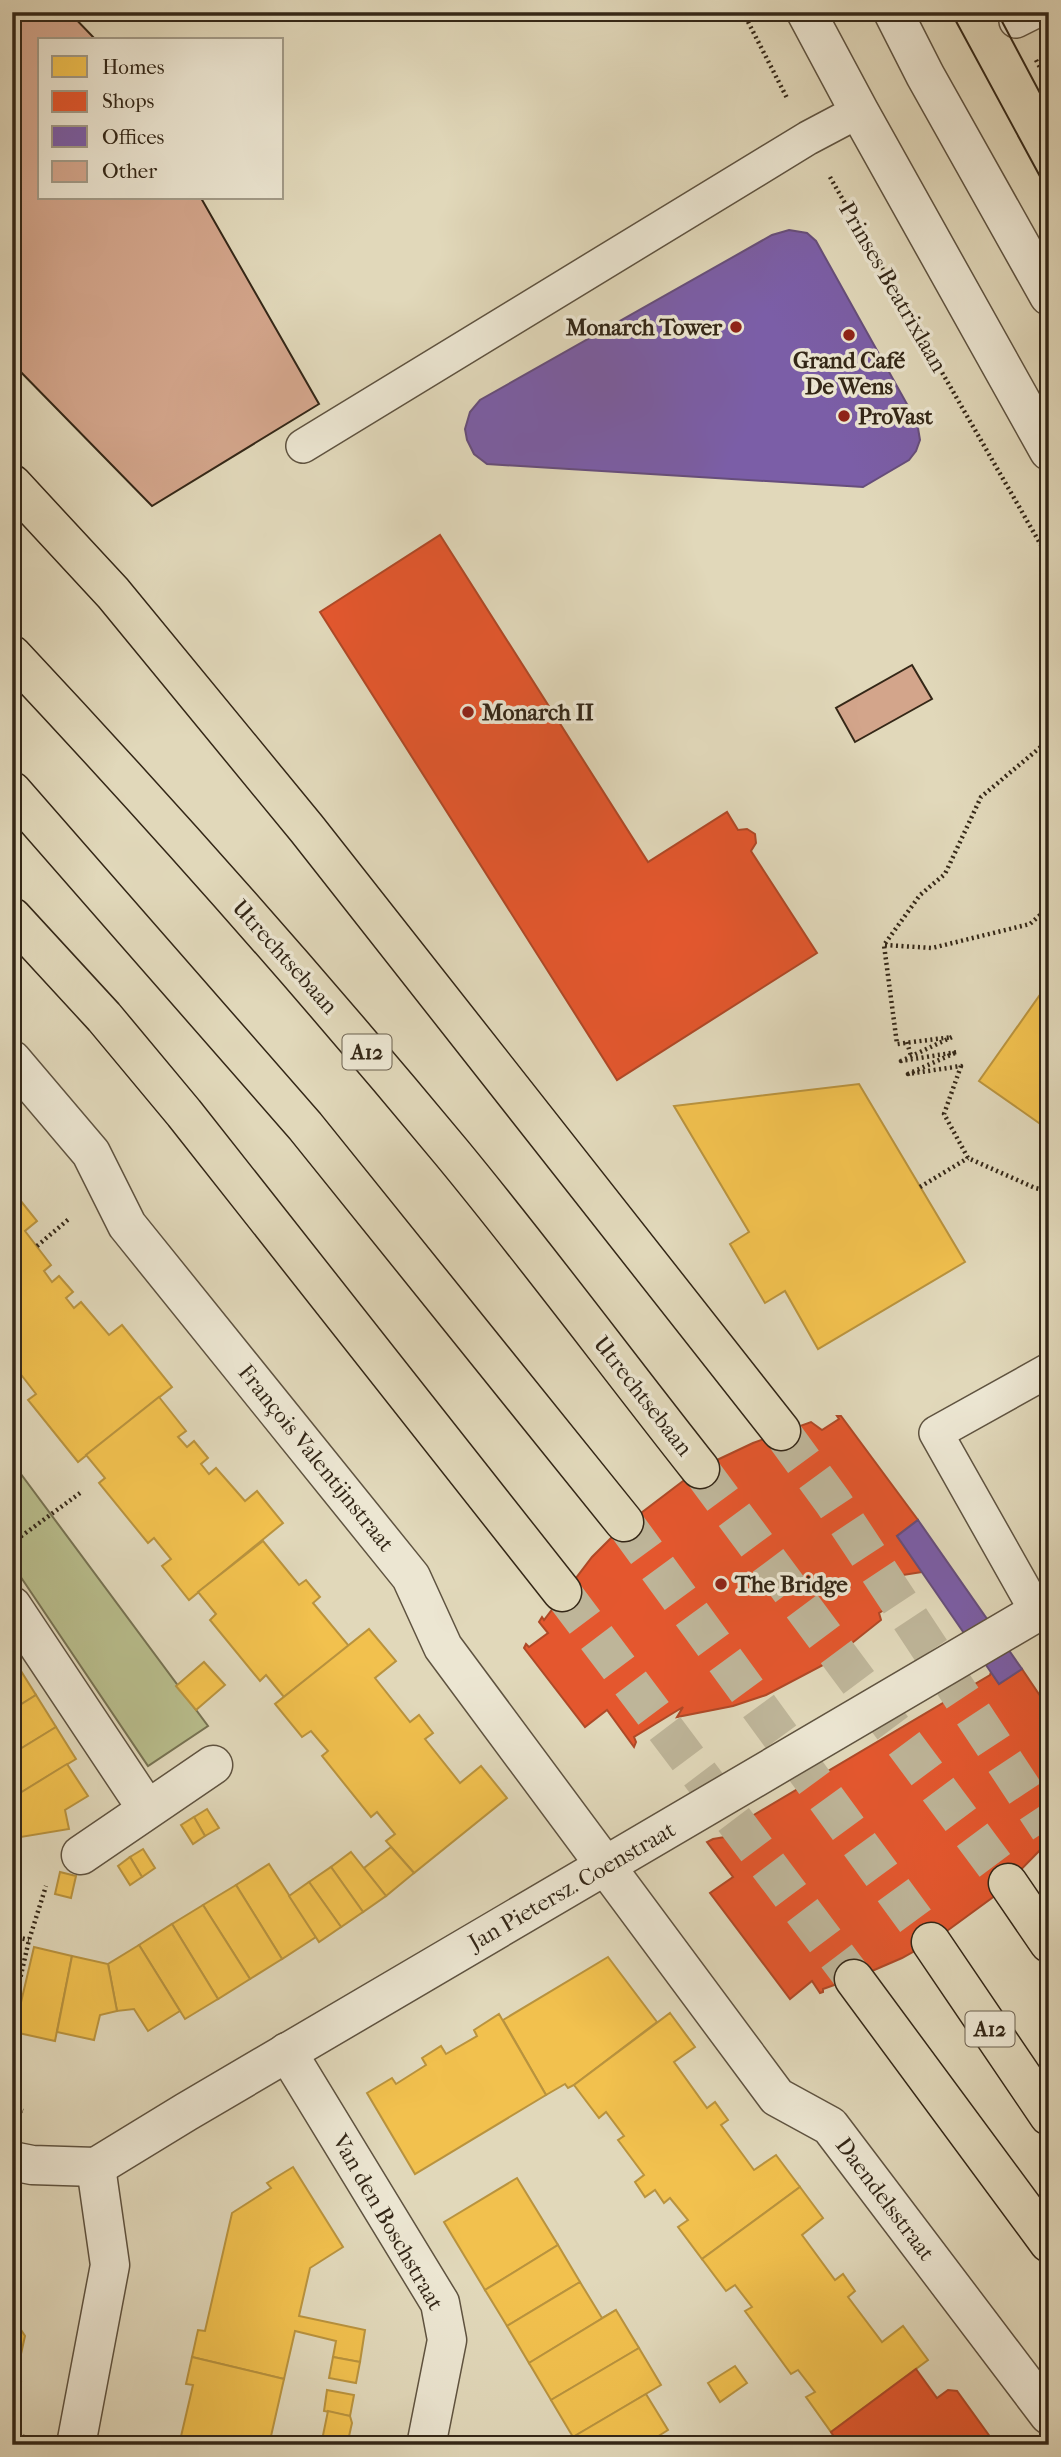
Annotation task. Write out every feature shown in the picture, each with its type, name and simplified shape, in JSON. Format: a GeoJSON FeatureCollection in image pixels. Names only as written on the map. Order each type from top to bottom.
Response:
{"type":"FeatureCollection","features":[{"type":"Feature","properties":{"kind":"main road"},"geometry":{"type":"LineString","coordinates":[[12,484],[113,593],[307,829],[780,1431]]}},
{"type":"Feature","properties":{"kind":"main road","name":"Utrechtsebaan"},"geometry":{"type":"LineString","coordinates":[[12,654],[83,730],[342,1023],[454,1156],[700,1469]]}},
{"type":"Feature","properties":{"kind":"main road"},"geometry":{"type":"LineString","coordinates":[[12,791],[305,1126],[624,1522]]}},
{"type":"Feature","properties":{"kind":"main road"},"geometry":{"type":"LineString","coordinates":[[12,917],[104,1017],[184,1113],[562,1592]]}},
{"type":"Feature","properties":{"kind":"main road"},"geometry":{"type":"LineString","coordinates":[[1008,1883],[1049,1943]]}},
{"type":"Feature","properties":{"kind":"main road","name":"A12"},"geometry":{"type":"LineString","coordinates":[[931,1942],[1049,2116]]}},
{"type":"Feature","properties":{"kind":"main road"},"geometry":{"type":"LineString","coordinates":[[854,1979],[1049,2243]]}},
{"type":"Feature","properties":{"kind":"street"},"geometry":{"type":"LineString","coordinates":[[806,12],[1049,451]]}},
{"type":"Feature","properties":{"kind":"street"},"geometry":{"type":"LineString","coordinates":[[893,12],[925,75],[1049,296]]}},
{"type":"Feature","properties":{"kind":"street","name":"François Valentijnstraat"},"geometry":{"type":"LineString","coordinates":[[12,1060],[91,1153],[127,1225],[411,1577],[443,1647],[606,1866]]}},
{"type":"Feature","properties":{"kind":"street"},"geometry":{"type":"LineString","coordinates":[[12,1606],[147,1809]]}},
{"type":"Feature","properties":{"kind":"street","name":"Jan Pietersz. Coenstraat"},"geometry":{"type":"LineString","coordinates":[[96,2167],[287,2052],[1043,1609]]}},
{"type":"Feature","properties":{"kind":"street"},"geometry":{"type":"LineString","coordinates":[[80,1855],[213,1765]]}},
{"type":"Feature","properties":{"kind":"street","name":"Daendelsstraat"},"geometry":{"type":"LineString","coordinates":[[606,1866],[777,2097],[830,2126],[1049,2415]]}},
{"type":"Feature","properties":{"kind":"street","name":"Van den Boschstraat"},"geometry":{"type":"LineString","coordinates":[[287,2052],[440,2303],[447,2340],[427,2441],[430,2445]]}},
{"type":"Feature","properties":{"kind":"street"},"geometry":{"type":"LineString","coordinates":[[12,2161],[32,2165],[96,2167],[110,2265],[76,2445]]}},
{"type":"Feature","properties":{"kind":"lane"},"geometry":{"type":"LineString","coordinates":[[303,446],[808,138],[859,111]]}},
{"type":"Feature","properties":{"kind":"lane"},"geometry":{"type":"LineString","coordinates":[[1043,1609],[936,1433],[1049,1370]]}},
{"type":"Feature","properties":{"kind":"path","name":"Prinses Beatrixlaan"},"geometry":{"type":"LineString","coordinates":[[743,12],[808,138],[1049,559]]}},
{"type":"Feature","properties":{"kind":"path"},"geometry":{"type":"LineString","coordinates":[[912,1057],[952,1037],[897,1044],[884,945],[920,895],[945,874],[981,797],[1049,740]]}},
{"type":"Feature","properties":{"kind":"path"},"geometry":{"type":"LineString","coordinates":[[884,945],[932,948],[1031,924],[1049,907]]}},
{"type":"Feature","properties":{"kind":"path"},"geometry":{"type":"LineString","coordinates":[[907,1042],[916,1071]]}},
{"type":"Feature","properties":{"kind":"path"},"geometry":{"type":"LineString","coordinates":[[938,1044],[946,1068]]}},
{"type":"Feature","properties":{"kind":"path"},"geometry":{"type":"LineString","coordinates":[[912,1057],[942,1056]]}},
{"type":"Feature","properties":{"kind":"path"},"geometry":{"type":"LineString","coordinates":[[942,1056],[908,1074],[961,1066],[944,1114],[968,1158],[1035,1188],[1049,1191]]}},
{"type":"Feature","properties":{"kind":"path"},"geometry":{"type":"LineString","coordinates":[[920,1187],[968,1158]]}},
{"type":"Feature","properties":{"kind":"path"},"geometry":{"type":"LineString","coordinates":[[12,1543],[80,1493]]}},
{"type":"Feature","properties":{"kind":"path"},"geometry":{"type":"LineString","coordinates":[[12,2014],[29,1940],[56,1851],[80,1855]]}},
{"type":"Feature","properties":{"kind":"path"},"geometry":{"type":"LineString","coordinates":[[12,1936],[29,1940]]}},
{"type":"Feature","properties":{"kind":"green space"},"geometry":{"type":"Polygon","coordinates":[[[12,1462],[208,1726],[148,1766],[12,1564],[12,1462]]]}},
{"type":"Feature","properties":{"kind":"building: Homes"},"geometry":{"type":"Polygon","coordinates":[[[1049,982],[1049,1130],[979,1081],[1049,982]]]}},
{"type":"Feature","properties":{"kind":"building: Homes"},"geometry":{"type":"Polygon","coordinates":[[[859,1084],[965,1262],[818,1349],[785,1291],[765,1303],[730,1244],[749,1232],[674,1106],[859,1084]]]}},
{"type":"Feature","properties":{"kind":"building: Homes"},"geometry":{"type":"Polygon","coordinates":[[[12,1190],[37,1221],[25,1231],[51,1265],[44,1271],[52,1282],[59,1276],[73,1292],[66,1298],[74,1308],[81,1302],[109,1335],[122,1325],[172,1387],[78,1462],[28,1400],[36,1394],[19,1372],[12,1377],[12,1190]]]}},
{"type":"Feature","properties":{"kind":"building: Homes"},"geometry":{"type":"Polygon","coordinates":[[[159,1397],[186,1431],[178,1437],[187,1447],[194,1441],[208,1458],[201,1464],[209,1474],[216,1468],[245,1501],[257,1491],[283,1523],[189,1600],[162,1566],[171,1559],[154,1538],[148,1543],[99,1483],[105,1478],[86,1455],[159,1397]]]}},
{"type":"Feature","properties":{"kind":"building: Homes"},"geometry":{"type":"Polygon","coordinates":[[[263,1541],[299,1585],[306,1580],[320,1597],[313,1603],[349,1646],[284,1697],[266,1675],[260,1681],[210,1620],[216,1614],[198,1592],[263,1541]]]}},
{"type":"Feature","properties":{"kind":"building: Homes"},"geometry":{"type":"Polygon","coordinates":[[[369,1629],[396,1661],[375,1678],[410,1722],[419,1715],[433,1733],[425,1739],[460,1783],[481,1766],[507,1798],[414,1873],[386,1841],[395,1834],[377,1812],[371,1817],[322,1756],[328,1751],[311,1731],[302,1737],[275,1704],[369,1629]]]}},
{"type":"Feature","properties":{"kind":"building: Homes"},"geometry":{"type":"Polygon","coordinates":[[[204,1662],[225,1685],[196,1710],[176,1686],[204,1662]]]}},
{"type":"Feature","properties":{"kind":"building: Homes"},"geometry":{"type":"Polygon","coordinates":[[[16,1663],[36,1695],[12,1710],[12,1665],[16,1663]]]}},
{"type":"Feature","properties":{"kind":"building: Homes"},"geometry":{"type":"Polygon","coordinates":[[[36,1695],[56,1727],[12,1754],[12,1710],[36,1695]]]}},
{"type":"Feature","properties":{"kind":"building: Homes"},"geometry":{"type":"Polygon","coordinates":[[[56,1727],[76,1759],[12,1798],[12,1754],[56,1727]]]}},
{"type":"Feature","properties":{"kind":"building: Homes"},"geometry":{"type":"Polygon","coordinates":[[[67,1764],[88,1796],[65,1810],[69,1829],[21,1837],[12,1823],[12,1798],[67,1764]]]}},
{"type":"Feature","properties":{"kind":"building: Homes"},"geometry":{"type":"Polygon","coordinates":[[[207,1809],[219,1828],[205,1836],[194,1817],[207,1809]]]}},
{"type":"Feature","properties":{"kind":"building: Homes"},"geometry":{"type":"Polygon","coordinates":[[[194,1817],[205,1836],[193,1844],[181,1825],[194,1817]]]}},
{"type":"Feature","properties":{"kind":"building: Homes"},"geometry":{"type":"Polygon","coordinates":[[[391,1847],[414,1873],[386,1896],[364,1868],[391,1847]]]}},
{"type":"Feature","properties":{"kind":"building: Homes"},"geometry":{"type":"Polygon","coordinates":[[[143,1849],[155,1868],[142,1877],[130,1857],[143,1849]]]}},
{"type":"Feature","properties":{"kind":"building: Homes"},"geometry":{"type":"Polygon","coordinates":[[[351,1852],[386,1896],[363,1912],[331,1867],[351,1852]]]}},
{"type":"Feature","properties":{"kind":"building: Homes"},"geometry":{"type":"Polygon","coordinates":[[[130,1857],[142,1877],[130,1885],[118,1866],[130,1857]]]}},
{"type":"Feature","properties":{"kind":"building: Homes"},"geometry":{"type":"Polygon","coordinates":[[[269,1864],[316,1937],[282,1959],[236,1885],[269,1864]]]}},
{"type":"Feature","properties":{"kind":"building: Homes"},"geometry":{"type":"Polygon","coordinates":[[[331,1867],[363,1912],[341,1927],[309,1882],[331,1867]]]}},
{"type":"Feature","properties":{"kind":"building: Homes"},"geometry":{"type":"Polygon","coordinates":[[[60,1872],[76,1876],[71,1898],[55,1894],[60,1872]]]}},
{"type":"Feature","properties":{"kind":"building: Homes"},"geometry":{"type":"Polygon","coordinates":[[[309,1882],[341,1927],[319,1942],[289,1896],[309,1882]]]}},
{"type":"Feature","properties":{"kind":"building: Homes"},"geometry":{"type":"Polygon","coordinates":[[[236,1885],[282,1959],[250,1979],[203,1905],[236,1885]]]}},
{"type":"Feature","properties":{"kind":"building: Homes"},"geometry":{"type":"Polygon","coordinates":[[[203,1905],[250,1979],[218,1999],[172,1924],[203,1905]]]}},
{"type":"Feature","properties":{"kind":"building: Homes"},"geometry":{"type":"Polygon","coordinates":[[[172,1924],[218,1999],[185,2019],[139,1945],[172,1924]]]}},
{"type":"Feature","properties":{"kind":"building: Homes"},"geometry":{"type":"Polygon","coordinates":[[[139,1945],[180,2011],[148,2031],[134,2009],[117,2011],[108,1964],[139,1945]]]}},
{"type":"Feature","properties":{"kind":"building: Homes"},"geometry":{"type":"Polygon","coordinates":[[[34,1947],[72,1956],[55,2041],[14,2032],[34,1947]]]}},
{"type":"Feature","properties":{"kind":"building: Homes"},"geometry":{"type":"Polygon","coordinates":[[[72,1956],[108,1964],[117,2011],[100,2015],[94,2040],[57,2032],[72,1956]]]}},
{"type":"Feature","properties":{"kind":"building: Homes"},"geometry":{"type":"Polygon","coordinates":[[[608,1957],[657,2022],[574,2085],[568,2088],[565,2084],[546,2095],[503,2020],[608,1957]]]}},
{"type":"Feature","properties":{"kind":"building: Homes"},"geometry":{"type":"Polygon","coordinates":[[[670,2013],[695,2047],[674,2062],[707,2108],[715,2102],[728,2120],[721,2125],[754,2170],[776,2155],[800,2187],[702,2259],[678,2227],[688,2220],[670,2198],[664,2203],[655,2190],[645,2197],[635,2182],[644,2175],[618,2140],[624,2136],[606,2112],[599,2118],[574,2085],[670,2013]]]}},
{"type":"Feature","properties":{"kind":"building: Homes"},"geometry":{"type":"Polygon","coordinates":[[[499,2014],[546,2095],[415,2174],[367,2093],[392,2078],[396,2084],[426,2065],[422,2058],[441,2046],[446,2054],[477,2036],[474,2030],[499,2014]]]}},
{"type":"Feature","properties":{"kind":"building: Homes"},"geometry":{"type":"Polygon","coordinates":[[[293,2167],[343,2247],[310,2268],[299,2316],[365,2330],[360,2362],[333,2357],[336,2341],[295,2331],[284,2379],[192,2357],[198,2330],[205,2331],[232,2213],[271,2188],[267,2183],[293,2167]]]}},
{"type":"Feature","properties":{"kind":"building: Homes"},"geometry":{"type":"Polygon","coordinates":[[[517,2178],[558,2245],[485,2290],[444,2222],[517,2178]]]}},
{"type":"Feature","properties":{"kind":"building: Homes"},"geometry":{"type":"Polygon","coordinates":[[[800,2187],[823,2218],[802,2235],[835,2280],[843,2274],[855,2291],[848,2297],[882,2342],[903,2326],[928,2360],[831,2432],[806,2397],[815,2392],[798,2370],[791,2374],[745,2311],[752,2307],[735,2285],[726,2291],[702,2259],[800,2187]]]}},
{"type":"Feature","properties":{"kind":"building: Homes"},"geometry":{"type":"Polygon","coordinates":[[[558,2245],[580,2282],[507,2326],[485,2290],[558,2245]]]}},
{"type":"Feature","properties":{"kind":"building: Homes"},"geometry":{"type":"Polygon","coordinates":[[[580,2282],[602,2318],[616,2310],[529,2363],[507,2326],[580,2282]]]}},
{"type":"Feature","properties":{"kind":"building: Homes"},"geometry":{"type":"Polygon","coordinates":[[[616,2310],[639,2348],[551,2400],[529,2363],[616,2310]]]}},
{"type":"Feature","properties":{"kind":"building: Homes"},"geometry":{"type":"Polygon","coordinates":[[[12,2316],[25,2336],[15,2381],[21,2382],[15,2414],[12,2415],[12,2316]]]}},
{"type":"Feature","properties":{"kind":"building: Homes"},"geometry":{"type":"Polygon","coordinates":[[[639,2348],[661,2385],[573,2437],[551,2400],[639,2348]]]}},
{"type":"Feature","properties":{"kind":"building: Homes"},"geometry":{"type":"Polygon","coordinates":[[[192,2357],[284,2379],[269,2445],[179,2445],[193,2385],[186,2384],[192,2357]]]}},
{"type":"Feature","properties":{"kind":"building: Homes"},"geometry":{"type":"Polygon","coordinates":[[[333,2357],[360,2362],[356,2383],[329,2378],[333,2357]]]}},
{"type":"Feature","properties":{"kind":"building: Homes"},"geometry":{"type":"Polygon","coordinates":[[[735,2366],[747,2383],[720,2402],[708,2383],[735,2366]]]}},
{"type":"Feature","properties":{"kind":"building: Homes"},"geometry":{"type":"Polygon","coordinates":[[[327,2390],[354,2395],[350,2416],[324,2411],[327,2390]]]}},
{"type":"Feature","properties":{"kind":"building: Homes"},"geometry":{"type":"Polygon","coordinates":[[[646,2394],[668,2430],[644,2445],[578,2445],[573,2437],[646,2394]]]}},
{"type":"Feature","properties":{"kind":"building: Homes"},"geometry":{"type":"Polygon","coordinates":[[[328,2411],[350,2416],[352,2423],[347,2445],[321,2445],[328,2411]]]}},
{"type":"Feature","properties":{"kind":"building: Shops","name":"Monarch II"},"geometry":{"type":"Polygon","coordinates":[[[440,535],[648,862],[727,812],[738,830],[747,829],[755,834],[756,843],[751,851],[817,953],[617,1080],[320,612],[440,535]]]}},
{"type":"Feature","properties":{"kind":"building: Shops","name":"The Bridge"},"geometry":{"type":"Polygon","coordinates":[[[837,1416],[841,1416],[918,1520],[897,1536],[922,1572],[871,1580],[874,1594],[880,1594],[884,1599],[884,1610],[879,1613],[881,1620],[827,1663],[766,1695],[733,1706],[677,1717],[683,1707],[634,1737],[634,1747],[607,1710],[585,1727],[524,1648],[526,1644],[529,1647],[548,1633],[539,1622],[542,1617],[544,1620],[592,1557],[620,1529],[683,1481],[717,1460],[753,1443],[811,1422],[822,1430],[839,1419],[837,1416]]]}},
{"type":"Feature","properties":{"kind":"building: Shops"},"geometry":{"type":"Polygon","coordinates":[[[1022,1669],[1049,1709],[1049,1841],[996,1895],[936,1939],[902,1958],[823,1989],[823,1992],[820,1993],[812,1981],[790,1999],[710,1893],[733,1877],[707,1842],[755,1832],[747,1819],[991,1672],[999,1684],[1022,1669]]]}},
{"type":"Feature","properties":{"kind":"building: Shops"},"geometry":{"type":"Polygon","coordinates":[[[916,2369],[937,2398],[948,2390],[957,2391],[996,2445],[839,2445],[831,2432],[916,2369]]]}},
{"type":"Feature","properties":{"kind":"building: Offices","name":"Monarch Tower"},"geometry":{"type":"Polygon","coordinates":[[[789,230],[807,233],[816,241],[917,422],[920,440],[909,460],[863,487],[487,464],[474,454],[465,429],[470,412],[480,400],[772,235],[789,230]]]}},
{"type":"Feature","properties":{"kind":"building: Offices"},"geometry":{"type":"Polygon","coordinates":[[[918,1520],[1022,1669],[999,1684],[897,1536],[918,1520]]]}},
{"type":"Feature","properties":{"kind":"building: Other"},"geometry":{"type":"Polygon","coordinates":[[[12,12],[69,12],[94,38],[38,38],[38,200],[202,200],[319,404],[152,506],[12,363],[12,12]]]}},
{"type":"Feature","properties":{"kind":"building: Other"},"geometry":{"type":"Polygon","coordinates":[[[912,665],[932,699],[855,742],[836,708],[912,665]]]}},
{"type":"Feature","properties":{"kind":"tunnel"},"geometry":{"type":"LineString","coordinates":[[781,1431],[833,1502],[1049,1829]]}},
{"type":"Feature","properties":{"kind":"tunnel"},"geometry":{"type":"LineString","coordinates":[[700,1469],[1008,1883]]}},
{"type":"Feature","properties":{"kind":"tunnel"},"geometry":{"type":"LineString","coordinates":[[624,1522],[931,1942]]}},
{"type":"Feature","properties":{"kind":"tunnel"},"geometry":{"type":"LineString","coordinates":[[562,1592],[854,1979]]}},
{"type":"Feature","properties":{"kind":"tram line"},"geometry":{"type":"LineString","coordinates":[[951,12],[1049,193]]}},
{"type":"Feature","properties":{"kind":"tram line"},"geometry":{"type":"LineString","coordinates":[[997,12],[1049,110]]}},
{"type":"Feature","properties":{"kind":"place","name":"Monarch Tower"},"geometry":{"type":"Point","coordinates":[736,327]}},
{"type":"Feature","properties":{"kind":"place","name":"Grand Café De Wens"},"geometry":{"type":"Point","coordinates":[849,335]}},
{"type":"Feature","properties":{"kind":"place","name":"ProVast"},"geometry":{"type":"Point","coordinates":[844,416]}},
{"type":"Feature","properties":{"kind":"place","name":"Monarch II"},"geometry":{"type":"Point","coordinates":[468,712]}},
{"type":"Feature","properties":{"kind":"place","name":"The Bridge"},"geometry":{"type":"Point","coordinates":[721,1584]}}]}
